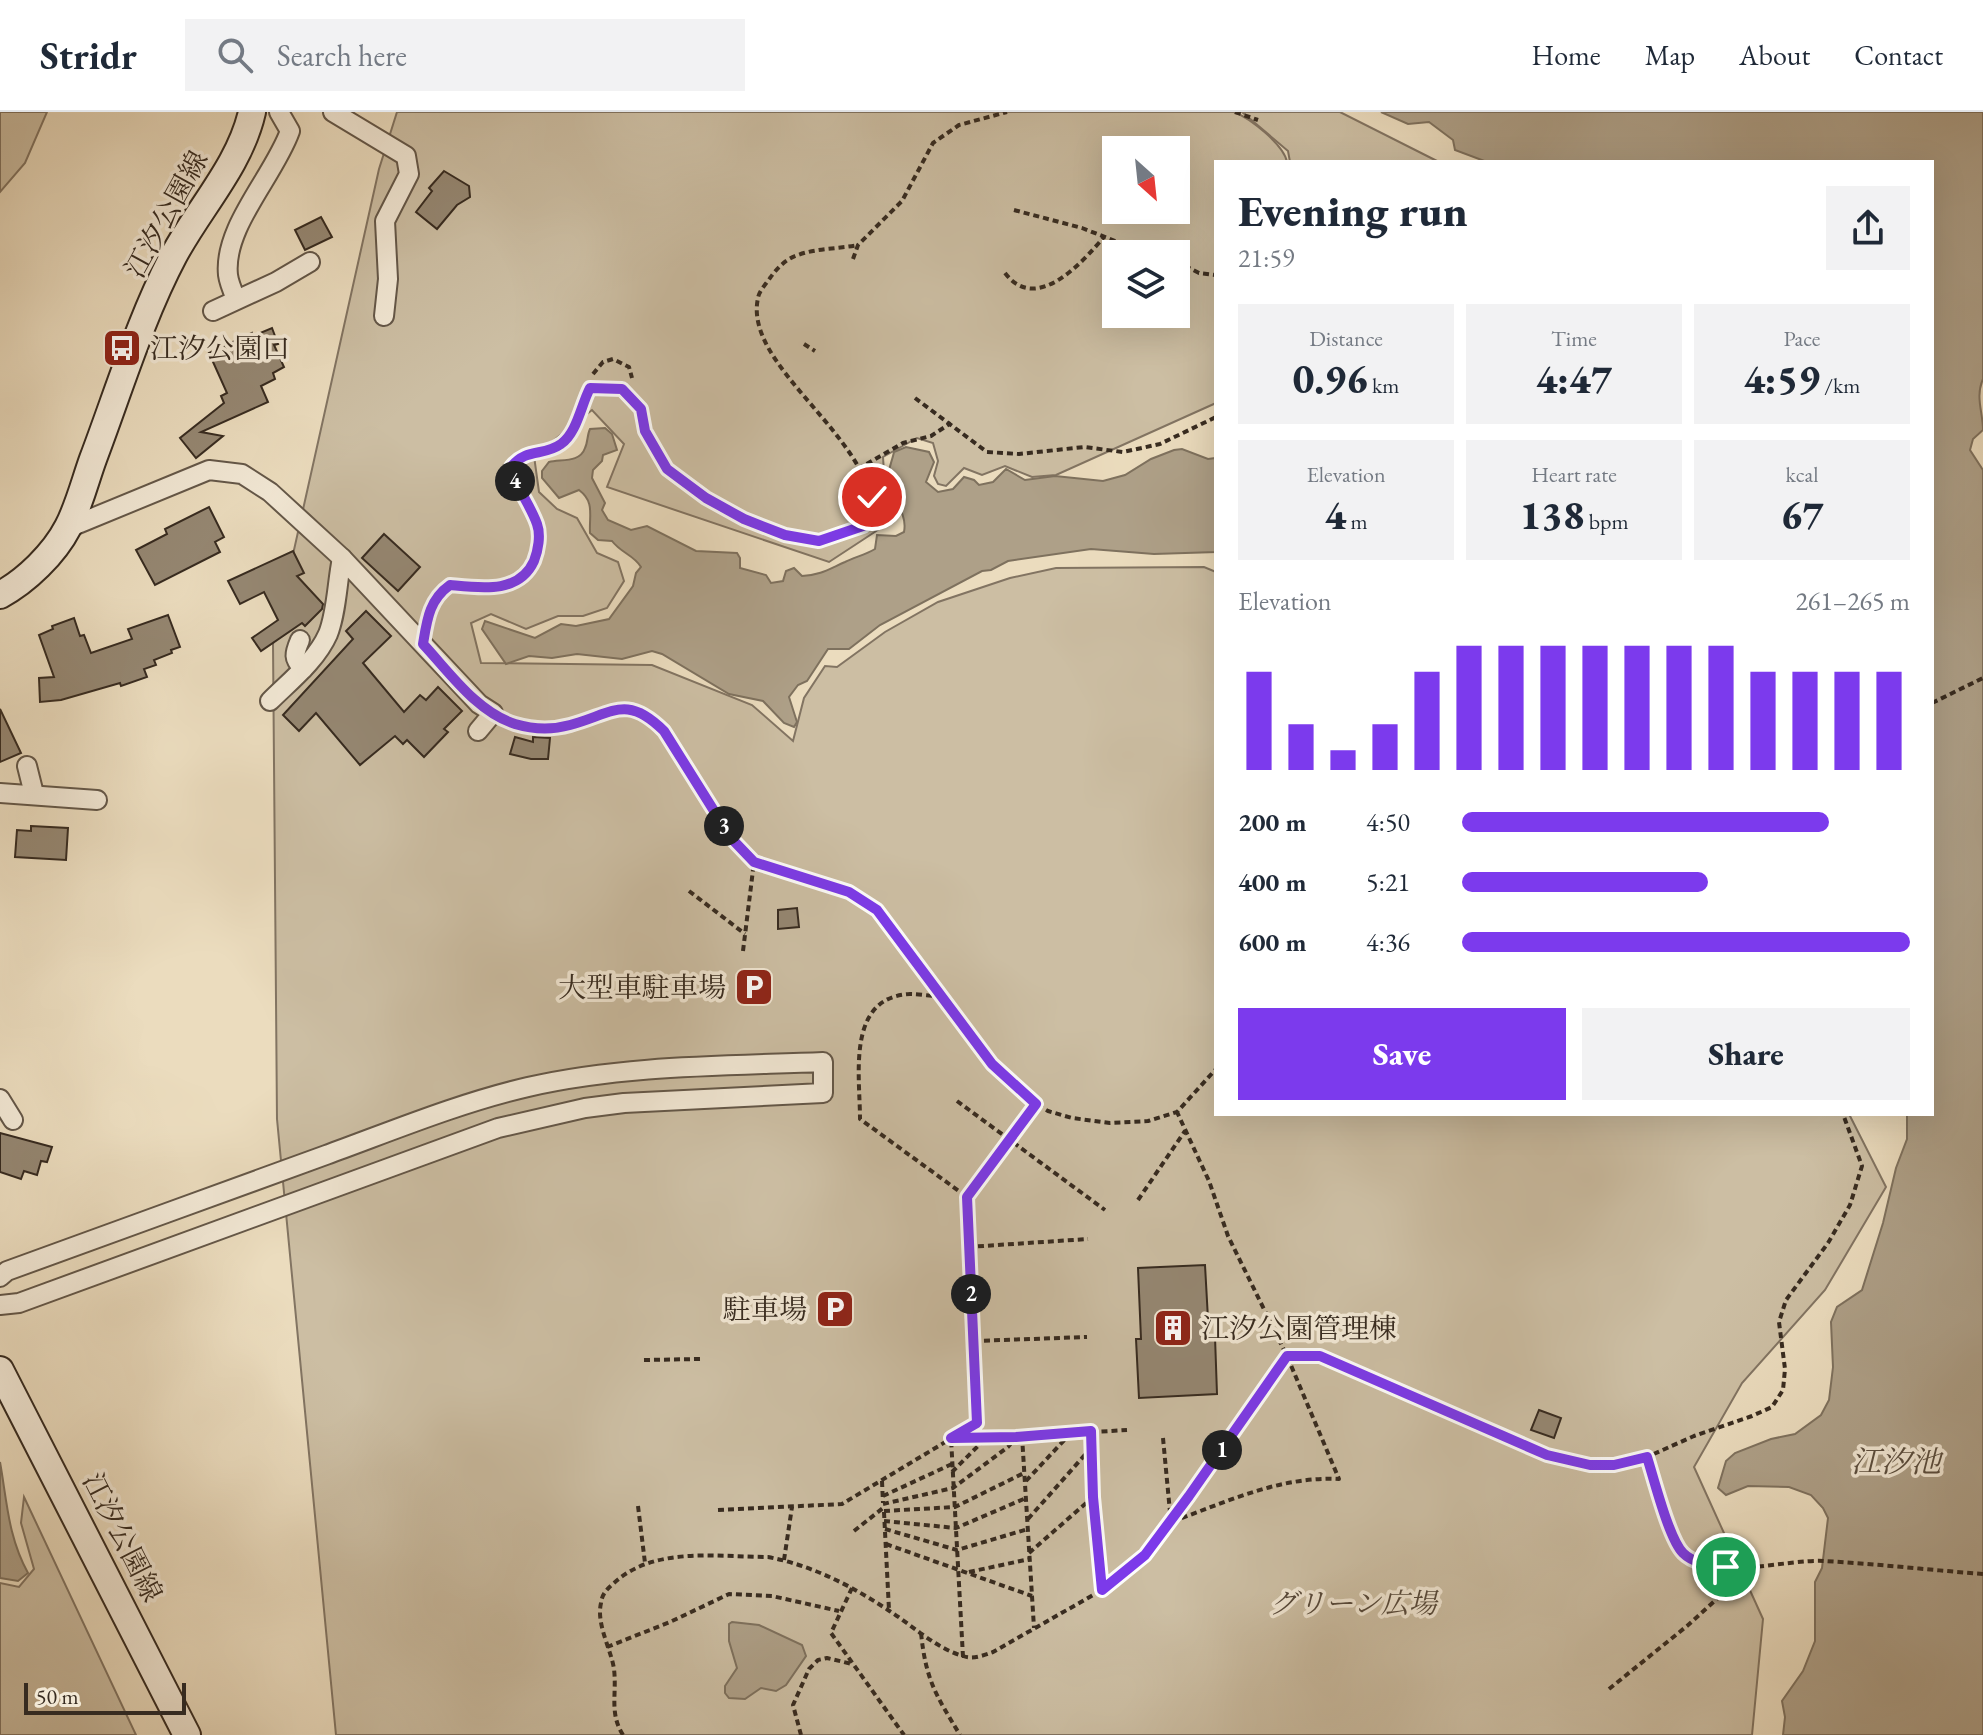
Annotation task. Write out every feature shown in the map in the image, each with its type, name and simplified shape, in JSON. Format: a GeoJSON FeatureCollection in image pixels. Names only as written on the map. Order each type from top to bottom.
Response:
{"type":"FeatureCollection","features":[{"type":"Feature","properties":{"kind":"main road","name":"江汐公園線"},"geometry":{"type":"LineString","coordinates":[[0,595],[14,588],[41,563],[68,528],[135,347],[173,256],[229,167],[248,130],[252,112]]}},
{"type":"Feature","properties":{"kind":"main road","name":"江汐公園線"},"geometry":{"type":"LineString","coordinates":[[0,1370],[187,1735]]}},
{"type":"Feature","properties":{"kind":"street"},"geometry":{"type":"LineString","coordinates":[[236,299],[228,276],[229,251],[242,220],[290,131],[279,112]]}},
{"type":"Feature","properties":{"kind":"street"},"geometry":{"type":"LineString","coordinates":[[333,112],[406,156],[409,174],[385,221],[388,279],[384,316]]}},
{"type":"Feature","properties":{"kind":"street"},"geometry":{"type":"LineString","coordinates":[[213,311],[276,282],[310,262]]}},
{"type":"Feature","properties":{"kind":"street"},"geometry":{"type":"LineString","coordinates":[[68,528],[209,470],[242,474],[270,492],[342,558],[479,704],[493,713],[478,731]]}},
{"type":"Feature","properties":{"kind":"street"},"geometry":{"type":"LineString","coordinates":[[270,701],[303,669],[329,631],[342,558]]}},
{"type":"Feature","properties":{"kind":"street"},"geometry":{"type":"LineString","coordinates":[[300,640],[294,654],[295,661],[303,669]]}},
{"type":"Feature","properties":{"kind":"street"},"geometry":{"type":"LineString","coordinates":[[27,766],[34,794]]}},
{"type":"Feature","properties":{"kind":"street"},"geometry":{"type":"LineString","coordinates":[[0,793],[97,800]]}},
{"type":"Feature","properties":{"kind":"street"},"geometry":{"type":"LineString","coordinates":[[0,1277],[7,1271],[356,1144],[483,1099],[527,1087],[584,1076],[672,1068],[823,1062],[823,1093],[624,1103],[585,1108],[498,1128],[19,1303],[0,1305]]}},
{"type":"Feature","properties":{"kind":"street"},"geometry":{"type":"LineString","coordinates":[[0,1099],[13,1120]]}},
{"type":"Feature","properties":{"kind":"lane"},"geometry":{"type":"LineString","coordinates":[[590,388],[622,389],[641,409]]}},
{"type":"Feature","properties":{"kind":"path"},"geometry":{"type":"LineString","coordinates":[[853,259],[858,245],[902,201],[933,143],[959,125],[1007,112]]}},
{"type":"Feature","properties":{"kind":"path"},"geometry":{"type":"LineString","coordinates":[[1235,112],[1258,120]]}},
{"type":"Feature","properties":{"kind":"path"},"geometry":{"type":"LineString","coordinates":[[1014,210],[1082,228],[1112,240]]}},
{"type":"Feature","properties":{"kind":"path"},"geometry":{"type":"LineString","coordinates":[[1005,273],[1013,284],[1022,289],[1037,289],[1075,268],[1104,237]]}},
{"type":"Feature","properties":{"kind":"path"},"geometry":{"type":"LineString","coordinates":[[423,644],[428,614],[437,594],[450,585],[479,588],[507,585],[527,575],[537,553],[539,527],[514,480],[511,467],[519,456],[554,448],[564,442],[572,432],[594,371],[603,362],[613,359],[629,367],[645,431],[667,469],[706,498],[744,519],[785,535],[819,541],[863,526],[874,513],[872,497],[858,469],[825,418],[778,364],[765,344],[756,318],[758,295],[788,259],[815,250],[858,245]]}},
{"type":"Feature","properties":{"kind":"path"},"geometry":{"type":"LineString","coordinates":[[1190,268],[1214,275]]}},
{"type":"Feature","properties":{"kind":"path"},"geometry":{"type":"LineString","coordinates":[[804,344],[815,351]]}},
{"type":"Feature","properties":{"kind":"path"},"geometry":{"type":"LineString","coordinates":[[915,398],[951,423],[964,437],[987,452],[1001,455],[1084,447],[1123,452],[1160,444],[1214,418]]}},
{"type":"Feature","properties":{"kind":"path"},"geometry":{"type":"LineString","coordinates":[[858,469],[903,443],[931,436],[951,423]]}},
{"type":"Feature","properties":{"kind":"path"},"geometry":{"type":"LineString","coordinates":[[1934,702],[1983,678]]}},
{"type":"Feature","properties":{"kind":"path"},"geometry":{"type":"LineString","coordinates":[[493,713],[513,723],[538,729],[567,726],[616,708],[633,710],[650,717],[664,731],[731,838],[754,862],[849,892],[877,910],[992,1064],[1048,1111],[1110,1123],[1148,1121],[1177,1112],[1214,1071]]}},
{"type":"Feature","properties":{"kind":"path"},"geometry":{"type":"LineString","coordinates":[[743,951],[754,862]]}},
{"type":"Feature","properties":{"kind":"path"},"geometry":{"type":"LineString","coordinates":[[689,891],[745,934]]}},
{"type":"Feature","properties":{"kind":"path"},"geometry":{"type":"LineString","coordinates":[[943,997],[908,994],[883,1003],[869,1013],[860,1050],[860,1119],[967,1197]]}},
{"type":"Feature","properties":{"kind":"path"},"geometry":{"type":"LineString","coordinates":[[957,1101],[1105,1210]]}},
{"type":"Feature","properties":{"kind":"path"},"geometry":{"type":"LineString","coordinates":[[718,1510],[842,1504],[977,1423],[967,1197],[1036,1104]]}},
{"type":"Feature","properties":{"kind":"path"},"geometry":{"type":"LineString","coordinates":[[1168,1523],[1278,1483],[1311,1478],[1339,1479],[1287,1356],[1228,1236],[1209,1181],[1177,1112]]}},
{"type":"Feature","properties":{"kind":"path"},"geometry":{"type":"LineString","coordinates":[[1287,1356],[1320,1356],[1547,1455],[1590,1465],[1614,1465],[1647,1457],[1762,1412],[1772,1407],[1783,1390],[1785,1369],[1779,1322],[1786,1300],[1828,1243],[1850,1205],[1862,1166],[1844,1116]]}},
{"type":"Feature","properties":{"kind":"path"},"geometry":{"type":"LineString","coordinates":[[1138,1200],[1185,1131]]}},
{"type":"Feature","properties":{"kind":"path"},"geometry":{"type":"LineString","coordinates":[[968,1247],[1088,1239]]}},
{"type":"Feature","properties":{"kind":"path"},"geometry":{"type":"LineString","coordinates":[[974,1341],[1087,1337]]}},
{"type":"Feature","properties":{"kind":"path"},"geometry":{"type":"LineString","coordinates":[[623,1735],[616,1723],[614,1670],[600,1607],[604,1593],[632,1569],[667,1557],[768,1557],[784,1560],[805,1566],[852,1588],[963,1657],[993,1652],[1102,1590],[1145,1555],[1287,1356]]}},
{"type":"Feature","properties":{"kind":"path"},"geometry":{"type":"LineString","coordinates":[[644,1360],[700,1359]]}},
{"type":"Feature","properties":{"kind":"path"},"geometry":{"type":"LineString","coordinates":[[951,1438],[1127,1430]]}},
{"type":"Feature","properties":{"kind":"path"},"geometry":{"type":"LineString","coordinates":[[1091,1431],[1093,1497],[1102,1590]]}},
{"type":"Feature","properties":{"kind":"path"},"geometry":{"type":"LineString","coordinates":[[1025,1482],[1071,1433]]}},
{"type":"Feature","properties":{"kind":"path"},"geometry":{"type":"LineString","coordinates":[[952,1472],[987,1437]]}},
{"type":"Feature","properties":{"kind":"path"},"geometry":{"type":"LineString","coordinates":[[1019,1437],[1025,1482],[1034,1628]]}},
{"type":"Feature","properties":{"kind":"path"},"geometry":{"type":"LineString","coordinates":[[854,1531],[883,1508],[953,1488],[1019,1437]]}},
{"type":"Feature","properties":{"kind":"path"},"geometry":{"type":"LineString","coordinates":[[951,1438],[963,1657]]}},
{"type":"Feature","properties":{"kind":"path"},"geometry":{"type":"LineString","coordinates":[[1163,1438],[1170,1512],[1168,1523]]}},
{"type":"Feature","properties":{"kind":"path"},"geometry":{"type":"LineString","coordinates":[[1027,1519],[1093,1446]]}},
{"type":"Feature","properties":{"kind":"path"},"geometry":{"type":"LineString","coordinates":[[1647,1457],[1674,1539],[1682,1553],[1704,1564],[1752,1567],[1820,1561],[1983,1574]]}},
{"type":"Feature","properties":{"kind":"path"},"geometry":{"type":"LineString","coordinates":[[883,1496],[952,1464]]}},
{"type":"Feature","properties":{"kind":"path"},"geometry":{"type":"LineString","coordinates":[[883,1508],[955,1507],[1024,1473]]}},
{"type":"Feature","properties":{"kind":"path"},"geometry":{"type":"LineString","coordinates":[[882,1481],[889,1610]]}},
{"type":"Feature","properties":{"kind":"path"},"geometry":{"type":"LineString","coordinates":[[1029,1553],[1093,1497]]}},
{"type":"Feature","properties":{"kind":"path"},"geometry":{"type":"LineString","coordinates":[[884,1521],[956,1528],[1026,1498]]}},
{"type":"Feature","properties":{"kind":"path"},"geometry":{"type":"LineString","coordinates":[[638,1506],[645,1563]]}},
{"type":"Feature","properties":{"kind":"path"},"geometry":{"type":"LineString","coordinates":[[784,1560],[792,1507]]}},
{"type":"Feature","properties":{"kind":"path"},"geometry":{"type":"LineString","coordinates":[[885,1529],[957,1550],[1028,1529]]}},
{"type":"Feature","properties":{"kind":"path"},"geometry":{"type":"LineString","coordinates":[[886,1544],[1032,1596]]}},
{"type":"Feature","properties":{"kind":"path"},"geometry":{"type":"LineString","coordinates":[[967,1573],[1030,1559]]}},
{"type":"Feature","properties":{"kind":"path"},"geometry":{"type":"LineString","coordinates":[[1609,1689],[1687,1626],[1752,1567]]}},
{"type":"Feature","properties":{"kind":"path"},"geometry":{"type":"LineString","coordinates":[[852,1588],[831,1633],[904,1735]]}},
{"type":"Feature","properties":{"kind":"path"},"geometry":{"type":"LineString","coordinates":[[607,1647],[729,1594],[772,1596],[839,1611]]}},
{"type":"Feature","properties":{"kind":"path"},"geometry":{"type":"LineString","coordinates":[[921,1633],[924,1665],[932,1688],[960,1735]]}},
{"type":"Feature","properties":{"kind":"path"},"geometry":{"type":"LineString","coordinates":[[801,1735],[793,1705],[809,1669],[818,1660],[827,1658],[852,1664]]}},
{"type":"Feature","properties":{"kind":"green space"},"geometry":{"type":"Polygon","coordinates":[[[0,112],[47,112],[25,163],[0,192],[0,112]]]}},
{"type":"Feature","properties":{"kind":"green space","name":"グリーン広場"},"geometry":{"type":"Polygon","coordinates":[[[397,112],[1234,112],[1273,140],[1286,160],[1214,160],[1214,404],[1056,475],[1032,477],[1005,466],[982,475],[964,468],[946,486],[938,484],[934,476],[938,461],[933,443],[917,438],[883,457],[885,488],[893,502],[890,522],[829,562],[607,487],[624,444],[592,410],[534,456],[539,492],[557,509],[577,518],[597,553],[618,562],[624,581],[607,608],[583,616],[558,616],[526,629],[491,614],[471,623],[481,663],[652,665],[752,705],[793,741],[804,698],[825,666],[837,667],[885,632],[938,602],[1010,578],[1056,568],[1204,567],[1214,571],[1214,1116],[1850,1116],[1886,1187],[1825,1290],[1742,1383],[1694,1467],[1763,1619],[1752,1735],[336,1735],[277,1119],[273,644],[379,169],[397,112]]]}},
{"type":"Feature","properties":{"kind":"green space"},"geometry":{"type":"Polygon","coordinates":[[[1242,112],[1340,112],[1435,160],[1290,160],[1288,151],[1242,112]]]}},
{"type":"Feature","properties":{"kind":"green space"},"geometry":{"type":"Polygon","coordinates":[[[24,1497],[136,1735],[0,1735],[0,1583],[19,1587],[34,1569],[21,1523],[24,1497]]]}},
{"type":"Feature","properties":{"kind":"water","name":"江汐池"},"geometry":{"type":"Polygon","coordinates":[[[1381,112],[1983,112],[1983,379],[1979,398],[1983,430],[1973,439],[1970,450],[1983,470],[1983,1735],[1783,1735],[1785,1717],[1782,1701],[1803,1671],[1815,1641],[1815,1582],[1822,1568],[1828,1518],[1811,1495],[1789,1487],[1748,1486],[1726,1495],[1718,1488],[1726,1461],[1735,1453],[1771,1439],[1795,1434],[1821,1415],[1829,1400],[1833,1367],[1831,1322],[1837,1307],[1862,1290],[1907,1139],[1907,1116],[1934,1116],[1934,160],[1482,160],[1455,150],[1453,140],[1429,122],[1408,124],[1381,112]]]}},
{"type":"Feature","properties":{"kind":"water"},"geometry":{"type":"Polygon","coordinates":[[[605,428],[612,434],[617,450],[603,455],[602,461],[593,470],[592,478],[605,503],[602,510],[608,520],[631,530],[647,526],[696,551],[737,553],[740,568],[766,575],[771,583],[783,581],[786,571],[794,568],[802,576],[825,571],[875,549],[877,535],[896,536],[904,532],[904,518],[890,490],[888,472],[894,452],[906,447],[929,452],[934,462],[926,482],[938,492],[953,489],[964,477],[979,485],[993,482],[1006,469],[1025,480],[1055,476],[1103,481],[1125,475],[1151,459],[1174,450],[1182,449],[1214,458],[1214,552],[1154,554],[1091,549],[1008,561],[982,571],[880,625],[849,649],[828,649],[807,681],[798,685],[789,697],[797,722],[794,727],[784,723],[763,701],[729,694],[662,654],[652,651],[622,659],[577,654],[552,658],[529,656],[506,664],[482,629],[485,621],[535,638],[561,624],[576,626],[609,619],[633,586],[641,567],[612,541],[598,540],[590,533],[589,504],[584,495],[579,490],[559,498],[542,478],[542,471],[549,462],[575,458],[583,453],[590,429],[605,428]]]}},
{"type":"Feature","properties":{"kind":"water"},"geometry":{"type":"Polygon","coordinates":[[[0,1462],[12,1532],[28,1573],[18,1581],[0,1578],[0,1462]]]}},
{"type":"Feature","properties":{"kind":"water"},"geometry":{"type":"Polygon","coordinates":[[[729,1624],[759,1625],[802,1645],[806,1656],[786,1685],[776,1691],[761,1688],[745,1699],[729,1698],[725,1686],[737,1668],[729,1641],[729,1624]]]}},
{"type":"Feature","properties":{"kind":"building"},"geometry":{"type":"Polygon","coordinates":[[[444,171],[469,186],[470,197],[457,205],[437,229],[416,212],[432,191],[429,188],[444,171]]]}},
{"type":"Feature","properties":{"kind":"building"},"geometry":{"type":"Polygon","coordinates":[[[321,217],[332,237],[305,250],[295,230],[321,217]]]}},
{"type":"Feature","properties":{"kind":"building"},"geometry":{"type":"Polygon","coordinates":[[[272,328],[278,344],[274,345],[284,367],[273,373],[275,379],[261,386],[268,402],[201,432],[223,436],[196,458],[180,438],[224,403],[221,396],[227,393],[209,353],[252,333],[253,336],[272,328]]]}},
{"type":"Feature","properties":{"kind":"building"},"geometry":{"type":"Polygon","coordinates":[[[209,507],[224,537],[215,542],[220,552],[155,585],[136,550],[167,534],[165,529],[209,507]]]}},
{"type":"Feature","properties":{"kind":"building"},"geometry":{"type":"Polygon","coordinates":[[[384,534],[420,567],[398,591],[362,558],[384,534]]]}},
{"type":"Feature","properties":{"kind":"building"},"geometry":{"type":"Polygon","coordinates":[[[293,551],[304,573],[297,576],[323,604],[322,609],[305,626],[302,623],[261,651],[252,638],[278,620],[264,592],[240,604],[228,581],[293,551]]]}},
{"type":"Feature","properties":{"kind":"building"},"geometry":{"type":"Polygon","coordinates":[[[366,611],[391,636],[363,663],[404,712],[420,695],[426,700],[438,687],[462,711],[444,729],[448,732],[424,757],[407,740],[403,744],[395,736],[360,765],[316,713],[299,731],[283,715],[353,639],[346,631],[366,611]]]}},
{"type":"Feature","properties":{"kind":"building"},"geometry":{"type":"Polygon","coordinates":[[[168,615],[180,647],[154,660],[156,665],[144,669],[147,677],[121,686],[120,683],[61,700],[40,702],[39,678],[54,677],[39,635],[53,629],[52,626],[74,618],[80,636],[84,635],[91,653],[132,639],[128,629],[168,615]]]}},
{"type":"Feature","properties":{"kind":"building"},"geometry":{"type":"Polygon","coordinates":[[[0,709],[21,753],[0,762],[0,709]]]}},
{"type":"Feature","properties":{"kind":"building"},"geometry":{"type":"Polygon","coordinates":[[[515,737],[533,742],[533,737],[550,738],[548,759],[510,754],[515,737]]]}},
{"type":"Feature","properties":{"kind":"building"},"geometry":{"type":"Polygon","coordinates":[[[31,826],[68,828],[66,860],[15,857],[17,830],[31,831],[31,826]]]}},
{"type":"Feature","properties":{"kind":"building"},"geometry":{"type":"Polygon","coordinates":[[[797,908],[799,927],[778,929],[778,910],[797,908]]]}},
{"type":"Feature","properties":{"kind":"building"},"geometry":{"type":"Polygon","coordinates":[[[0,1133],[52,1147],[47,1162],[41,1161],[37,1175],[24,1171],[21,1179],[0,1172],[0,1133]]]}},
{"type":"Feature","properties":{"kind":"building","name":"江汐公園管理棟"},"geometry":{"type":"Polygon","coordinates":[[[1205,1265],[1209,1337],[1215,1337],[1217,1394],[1139,1398],[1136,1339],[1141,1339],[1138,1268],[1205,1265]]]}},
{"type":"Feature","properties":{"kind":"building"},"geometry":{"type":"Polygon","coordinates":[[[1539,1410],[1561,1418],[1554,1438],[1531,1430],[1539,1410]]]}},
{"type":"Feature","properties":{"kind":"place","name":"江汐公園口"},"geometry":{"type":"Point","coordinates":[122,348]}},
{"type":"Feature","properties":{"kind":"place","name":"大型車駐車場"},"geometry":{"type":"Point","coordinates":[754,987]}},
{"type":"Feature","properties":{"kind":"place","name":"駐車場"},"geometry":{"type":"Point","coordinates":[835,1309]}},
{"type":"Feature","properties":{"kind":"place","name":"江汐公園管理棟"},"geometry":{"type":"Point","coordinates":[1173,1328]}},
{"type":"Feature","properties":{"kind":"route"},"geometry":{"type":"LineString","coordinates":[[872,497],[874,513],[863,526],[819,541],[785,535],[744,519],[706,498],[667,469],[645,431],[641,409],[622,389],[590,388],[572,432],[564,442],[554,448],[519,456],[511,467],[514,480],[539,527],[537,553],[527,575],[507,585],[479,588],[450,585],[437,594],[428,614],[423,644],[479,704],[513,723],[538,729],[567,726],[616,708],[633,710],[650,717],[664,731],[731,838],[754,862],[849,892],[877,910],[992,1064],[1036,1104],[967,1197],[977,1423],[951,1438],[1091,1431],[1093,1497],[1102,1590],[1145,1555],[1287,1356],[1320,1356],[1547,1455],[1590,1465],[1614,1465],[1647,1457],[1674,1539],[1682,1553],[1704,1564],[1726,1567]]}}]}
